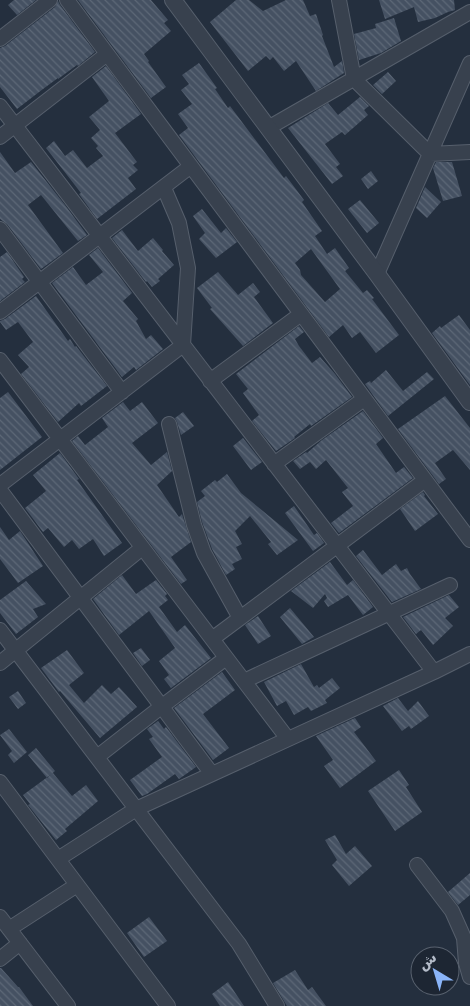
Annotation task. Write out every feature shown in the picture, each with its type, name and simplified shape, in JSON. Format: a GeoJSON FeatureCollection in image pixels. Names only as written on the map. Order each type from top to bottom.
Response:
{"type":"FeatureCollection","features":[{"type":"Feature","properties":{"kind":"street"},"geometry":{"type":"LineString","coordinates":[[0,39],[50,0]]}},
{"type":"Feature","properties":{"kind":"street"},"geometry":{"type":"LineString","coordinates":[[67,0],[470,540]]}},
{"type":"Feature","properties":{"kind":"street"},"geometry":{"type":"LineString","coordinates":[[173,0],[470,402]]}},
{"type":"Feature","properties":{"kind":"street"},"geometry":{"type":"LineString","coordinates":[[339,0],[354,78],[430,154],[470,152]]}},
{"type":"Feature","properties":{"kind":"street"},"geometry":{"type":"LineString","coordinates":[[268,128],[470,12]]}},
{"type":"Feature","properties":{"kind":"street"},"geometry":{"type":"LineString","coordinates":[[0,137],[107,54]]}},
{"type":"Feature","properties":{"kind":"street"},"geometry":{"type":"LineString","coordinates":[[377,274],[470,63]]}},
{"type":"Feature","properties":{"kind":"street"},"geometry":{"type":"LineString","coordinates":[[0,106],[434,672]]}},
{"type":"Feature","properties":{"kind":"street"},"geometry":{"type":"LineString","coordinates":[[0,312],[191,166]]}},
{"type":"Feature","properties":{"kind":"street"},"geometry":{"type":"LineString","coordinates":[[0,485],[183,345],[188,268],[180,223],[164,188]]}},
{"type":"Feature","properties":{"kind":"street"},"geometry":{"type":"LineString","coordinates":[[0,229],[122,392]]}},
{"type":"Feature","properties":{"kind":"street"},"geometry":{"type":"LineString","coordinates":[[210,381],[301,314]]}},
{"type":"Feature","properties":{"kind":"street"},"geometry":{"type":"LineString","coordinates":[[0,360],[288,739]]}},
{"type":"Feature","properties":{"kind":"street"},"geometry":{"type":"LineString","coordinates":[[274,464],[364,398]]}},
{"type":"Feature","properties":{"kind":"street"},"geometry":{"type":"LineString","coordinates":[[169,424],[194,524],[204,553],[240,618]]}},
{"type":"Feature","properties":{"kind":"street"},"geometry":{"type":"LineString","coordinates":[[212,639],[425,480]]}},
{"type":"Feature","properties":{"kind":"street"},"geometry":{"type":"LineString","coordinates":[[0,490],[212,774]]}},
{"type":"Feature","properties":{"kind":"street"},"geometry":{"type":"LineString","coordinates":[[0,663],[142,548]]}},
{"type":"Feature","properties":{"kind":"street"},"geometry":{"type":"LineString","coordinates":[[244,681],[450,585]]}},
{"type":"Feature","properties":{"kind":"street"},"geometry":{"type":"LineString","coordinates":[[0,630],[239,944],[277,1006]]}},
{"type":"Feature","properties":{"kind":"street"},"geometry":{"type":"LineString","coordinates":[[58,859],[136,809],[470,654]]}},
{"type":"Feature","properties":{"kind":"street"},"geometry":{"type":"LineString","coordinates":[[97,757],[226,658]]}},
{"type":"Feature","properties":{"kind":"street"},"geometry":{"type":"LineString","coordinates":[[0,782],[168,1006]]}},
{"type":"Feature","properties":{"kind":"street"},"geometry":{"type":"LineString","coordinates":[[418,865],[452,911],[464,938],[466,963],[470,977]]}},
{"type":"Feature","properties":{"kind":"street"},"geometry":{"type":"LineString","coordinates":[[9,928],[77,885]]}},
{"type":"Feature","properties":{"kind":"street"},"geometry":{"type":"LineString","coordinates":[[0,917],[68,1006]]}},
{"type":"Feature","properties":{"kind":"street"},"geometry":{"type":"LineString","coordinates":[[0,959],[20,943]]}},
{"type":"Feature","properties":{"kind":"building"},"geometry":{"type":"Polygon","coordinates":[[[14,0],[36,0],[17,15],[8,5],[14,0]]]}},
{"type":"Feature","properties":{"kind":"building"},"geometry":{"type":"Polygon","coordinates":[[[78,0],[151,0],[168,20],[164,23],[171,31],[144,54],[166,87],[151,98],[78,0]]]}},
{"type":"Feature","properties":{"kind":"building"},"geometry":{"type":"Polygon","coordinates":[[[236,0],[249,0],[263,11],[286,0],[303,0],[310,16],[316,14],[334,67],[342,61],[344,73],[316,91],[296,61],[284,71],[273,57],[270,60],[266,56],[248,71],[210,22],[236,0]]]}},
{"type":"Feature","properties":{"kind":"building"},"geometry":{"type":"Polygon","coordinates":[[[379,0],[454,0],[455,10],[418,22],[414,7],[385,19],[379,0]]]}},
{"type":"Feature","properties":{"kind":"building"},"geometry":{"type":"Polygon","coordinates":[[[58,1],[95,52],[17,109],[0,87],[0,48],[55,7],[58,1]]]}},
{"type":"Feature","properties":{"kind":"building"},"geometry":{"type":"Polygon","coordinates":[[[394,18],[401,41],[381,53],[359,60],[354,34],[376,28],[375,24],[394,18]]]}},
{"type":"Feature","properties":{"kind":"building"},"geometry":{"type":"Polygon","coordinates":[[[199,63],[217,88],[215,89],[228,108],[230,106],[284,178],[286,176],[304,200],[302,202],[322,231],[315,236],[327,254],[335,248],[349,268],[345,271],[363,293],[367,290],[374,298],[372,299],[399,335],[376,353],[360,332],[352,338],[343,325],[329,337],[179,135],[188,128],[178,114],[192,104],[181,90],[189,84],[182,75],[199,63]],[[311,249],[295,263],[301,275],[325,302],[340,289],[311,249]]]}},
{"type":"Feature","properties":{"kind":"building"},"geometry":{"type":"Polygon","coordinates":[[[106,66],[141,114],[115,133],[137,162],[133,165],[138,170],[128,178],[136,189],[97,219],[79,194],[81,193],[46,148],[54,141],[65,156],[73,150],[87,168],[103,156],[91,138],[100,130],[89,117],[109,101],[92,77],[106,66]]]}},
{"type":"Feature","properties":{"kind":"building"},"geometry":{"type":"Polygon","coordinates":[[[388,72],[396,81],[382,94],[373,85],[388,72]]]}},
{"type":"Feature","properties":{"kind":"building"},"geometry":{"type":"Polygon","coordinates":[[[360,97],[369,106],[364,110],[368,115],[345,135],[342,132],[325,144],[340,164],[336,167],[343,176],[332,184],[288,128],[328,103],[338,115],[360,97]]]}},
{"type":"Feature","properties":{"kind":"building"},"geometry":{"type":"Polygon","coordinates":[[[0,152],[15,173],[31,162],[87,235],[78,241],[41,195],[28,205],[63,253],[41,269],[7,224],[0,219],[0,152]]]}},
{"type":"Feature","properties":{"kind":"building"},"geometry":{"type":"Polygon","coordinates":[[[436,162],[452,162],[462,196],[443,201],[433,168],[436,162]]]}},
{"type":"Feature","properties":{"kind":"building"},"geometry":{"type":"Polygon","coordinates":[[[371,171],[378,181],[368,189],[361,179],[371,171]]]}},
{"type":"Feature","properties":{"kind":"building"},"geometry":{"type":"Polygon","coordinates":[[[425,187],[441,202],[427,218],[416,208],[425,187]]]}},
{"type":"Feature","properties":{"kind":"building"},"geometry":{"type":"Polygon","coordinates":[[[360,200],[379,223],[367,233],[348,209],[360,200]]]}},
{"type":"Feature","properties":{"kind":"building"},"geometry":{"type":"Polygon","coordinates":[[[202,209],[221,233],[226,228],[237,242],[216,258],[199,239],[205,233],[193,216],[202,209]]]}},
{"type":"Feature","properties":{"kind":"building"},"geometry":{"type":"Polygon","coordinates":[[[122,230],[138,251],[153,238],[174,265],[152,287],[112,238],[122,230]]]}},
{"type":"Feature","properties":{"kind":"building"},"geometry":{"type":"Polygon","coordinates":[[[98,248],[132,293],[123,301],[138,319],[136,321],[146,339],[151,335],[163,349],[136,370],[134,367],[122,377],[52,283],[73,267],[86,285],[103,272],[89,255],[98,248]]]}},
{"type":"Feature","properties":{"kind":"building"},"geometry":{"type":"Polygon","coordinates":[[[7,252],[24,277],[22,279],[25,282],[0,301],[0,257],[7,252]]]}},
{"type":"Feature","properties":{"kind":"building"},"geometry":{"type":"Polygon","coordinates":[[[218,272],[238,295],[253,283],[260,292],[254,297],[273,323],[243,346],[210,309],[212,308],[197,288],[218,272]]]}},
{"type":"Feature","properties":{"kind":"building"},"geometry":{"type":"Polygon","coordinates":[[[36,296],[68,341],[70,339],[107,386],[81,406],[79,403],[58,422],[21,374],[29,367],[18,355],[33,342],[18,322],[6,330],[0,322],[36,296]]]}},
{"type":"Feature","properties":{"kind":"building"},"geometry":{"type":"Polygon","coordinates":[[[459,315],[470,330],[470,385],[432,333],[459,315]]]}},
{"type":"Feature","properties":{"kind":"building"},"geometry":{"type":"Polygon","coordinates":[[[299,326],[304,332],[295,339],[299,346],[312,363],[320,357],[352,397],[311,426],[310,424],[295,438],[276,451],[252,421],[259,415],[243,393],[248,389],[236,374],[299,326]]]}},
{"type":"Feature","properties":{"kind":"building"},"geometry":{"type":"Polygon","coordinates":[[[386,370],[403,391],[427,372],[434,379],[388,416],[365,384],[370,381],[371,383],[386,370]]]}},
{"type":"Feature","properties":{"kind":"building"},"geometry":{"type":"Polygon","coordinates":[[[8,392],[42,437],[0,470],[0,398],[8,392]]]}},
{"type":"Feature","properties":{"kind":"building"},"geometry":{"type":"Polygon","coordinates":[[[445,396],[470,428],[470,470],[453,450],[435,463],[446,479],[439,484],[398,429],[445,396]]]}},
{"type":"Feature","properties":{"kind":"building"},"geometry":{"type":"Polygon","coordinates":[[[123,402],[130,411],[142,402],[158,423],[132,443],[151,465],[167,452],[172,471],[157,485],[179,517],[182,514],[191,542],[171,557],[187,580],[181,584],[72,441],[78,436],[85,445],[108,427],[102,418],[123,402]]]}},
{"type":"Feature","properties":{"kind":"building"},"geometry":{"type":"Polygon","coordinates":[[[363,411],[383,438],[376,444],[396,473],[404,467],[413,478],[339,533],[331,523],[353,506],[342,492],[348,488],[326,460],[316,469],[310,462],[300,469],[293,461],[307,453],[363,411]]]}},
{"type":"Feature","properties":{"kind":"building"},"geometry":{"type":"Polygon","coordinates":[[[183,412],[194,426],[181,435],[175,418],[183,412]]]}},
{"type":"Feature","properties":{"kind":"building"},"geometry":{"type":"Polygon","coordinates":[[[243,438],[262,462],[251,470],[233,446],[243,438]]]}},
{"type":"Feature","properties":{"kind":"building"},"geometry":{"type":"Polygon","coordinates":[[[60,453],[122,543],[104,556],[93,539],[79,549],[72,540],[64,547],[48,528],[43,532],[25,508],[46,491],[33,475],[60,453]]]}},
{"type":"Feature","properties":{"kind":"building"},"geometry":{"type":"Polygon","coordinates":[[[227,474],[241,493],[298,540],[277,555],[268,544],[271,542],[250,516],[235,531],[242,544],[236,547],[242,559],[232,564],[235,569],[226,575],[212,549],[197,502],[205,496],[201,491],[215,480],[217,482],[227,474]]]}},
{"type":"Feature","properties":{"kind":"building"},"geometry":{"type":"Polygon","coordinates":[[[423,492],[438,514],[415,531],[400,509],[423,492]]]}},
{"type":"Feature","properties":{"kind":"building"},"geometry":{"type":"Polygon","coordinates":[[[294,506],[314,535],[317,533],[324,543],[313,551],[285,513],[294,506]]]}},
{"type":"Feature","properties":{"kind":"building"},"geometry":{"type":"Polygon","coordinates":[[[0,527],[9,540],[20,531],[43,566],[18,583],[0,559],[0,527]]]}},
{"type":"Feature","properties":{"kind":"building"},"geometry":{"type":"Polygon","coordinates":[[[363,550],[382,575],[396,564],[401,571],[407,568],[421,589],[392,602],[356,556],[363,550]]]}},
{"type":"Feature","properties":{"kind":"building"},"geometry":{"type":"Polygon","coordinates":[[[330,562],[347,585],[353,580],[373,607],[363,615],[348,595],[328,607],[324,601],[327,598],[325,594],[313,608],[291,591],[330,562]]]}},
{"type":"Feature","properties":{"kind":"building"},"geometry":{"type":"Polygon","coordinates":[[[122,575],[136,594],[156,580],[167,594],[165,596],[168,600],[159,607],[177,632],[185,625],[211,658],[171,688],[164,679],[169,675],[159,661],[175,648],[149,611],[119,635],[93,599],[122,575]]]}},
{"type":"Feature","properties":{"kind":"building"},"geometry":{"type":"Polygon","coordinates":[[[26,581],[46,604],[33,609],[38,617],[16,634],[0,613],[0,600],[26,581]]]}},
{"type":"Feature","properties":{"kind":"building"},"geometry":{"type":"Polygon","coordinates":[[[449,595],[459,607],[445,618],[453,626],[433,645],[421,630],[416,634],[403,617],[449,595]]]}},
{"type":"Feature","properties":{"kind":"building"},"geometry":{"type":"Polygon","coordinates":[[[290,608],[314,637],[302,644],[280,617],[290,608]]]}},
{"type":"Feature","properties":{"kind":"building"},"geometry":{"type":"Polygon","coordinates":[[[258,616],[271,636],[258,644],[245,625],[258,616]]]}},
{"type":"Feature","properties":{"kind":"building"},"geometry":{"type":"Polygon","coordinates":[[[141,648],[150,660],[142,666],[133,653],[141,648]]]}},
{"type":"Feature","properties":{"kind":"building"},"geometry":{"type":"Polygon","coordinates":[[[67,650],[84,673],[69,685],[84,703],[102,685],[111,694],[119,687],[137,707],[100,738],[59,692],[41,668],[67,650]]]}},
{"type":"Feature","properties":{"kind":"building"},"geometry":{"type":"Polygon","coordinates":[[[301,664],[314,687],[317,685],[319,688],[332,678],[340,688],[325,700],[327,703],[311,711],[308,707],[294,715],[286,701],[277,706],[264,682],[301,664]]]}},
{"type":"Feature","properties":{"kind":"building"},"geometry":{"type":"Polygon","coordinates":[[[222,672],[235,690],[203,714],[229,748],[213,760],[174,708],[222,672]]]}},
{"type":"Feature","properties":{"kind":"building"},"geometry":{"type":"Polygon","coordinates":[[[18,691],[26,703],[18,709],[9,697],[18,691]]]}},
{"type":"Feature","properties":{"kind":"building"},"geometry":{"type":"Polygon","coordinates":[[[398,698],[408,711],[418,701],[429,716],[411,729],[409,726],[402,731],[383,706],[398,698]]]}},
{"type":"Feature","properties":{"kind":"building"},"geometry":{"type":"Polygon","coordinates":[[[355,718],[361,727],[354,732],[376,761],[340,788],[324,766],[333,760],[316,736],[355,718]]]}},
{"type":"Feature","properties":{"kind":"building"},"geometry":{"type":"Polygon","coordinates":[[[158,721],[164,729],[166,727],[196,767],[179,779],[175,774],[142,796],[130,780],[162,757],[149,739],[153,737],[147,729],[158,721]]]}},
{"type":"Feature","properties":{"kind":"building"},"geometry":{"type":"Polygon","coordinates":[[[9,729],[27,752],[14,763],[8,755],[12,751],[0,735],[9,729]]]}},
{"type":"Feature","properties":{"kind":"building"},"geometry":{"type":"Polygon","coordinates":[[[36,748],[55,771],[47,778],[28,755],[36,748]]]}},
{"type":"Feature","properties":{"kind":"building"},"geometry":{"type":"Polygon","coordinates":[[[399,770],[409,785],[406,787],[422,812],[395,831],[368,791],[399,770]]]}},
{"type":"Feature","properties":{"kind":"building"},"geometry":{"type":"Polygon","coordinates":[[[53,773],[72,796],[86,785],[98,801],[65,829],[67,831],[56,840],[28,805],[30,804],[23,795],[53,773]]]}},
{"type":"Feature","properties":{"kind":"building"},"geometry":{"type":"Polygon","coordinates":[[[335,835],[346,854],[355,846],[372,866],[349,886],[332,865],[337,860],[325,840],[335,835]]]}},
{"type":"Feature","properties":{"kind":"building"},"geometry":{"type":"Polygon","coordinates":[[[470,873],[470,895],[458,905],[448,892],[470,873]]]}},
{"type":"Feature","properties":{"kind":"building"},"geometry":{"type":"Polygon","coordinates":[[[149,917],[167,941],[144,957],[127,933],[149,917]]]}},
{"type":"Feature","properties":{"kind":"building"},"geometry":{"type":"Polygon","coordinates":[[[0,968],[19,987],[33,1006],[0,1006],[0,968]]]}},
{"type":"Feature","properties":{"kind":"building"},"geometry":{"type":"Polygon","coordinates":[[[295,970],[308,990],[312,987],[326,1006],[287,1006],[273,983],[295,970]]]}},
{"type":"Feature","properties":{"kind":"building"},"geometry":{"type":"Polygon","coordinates":[[[228,982],[244,1006],[220,1006],[212,994],[228,982]]]}}]}
